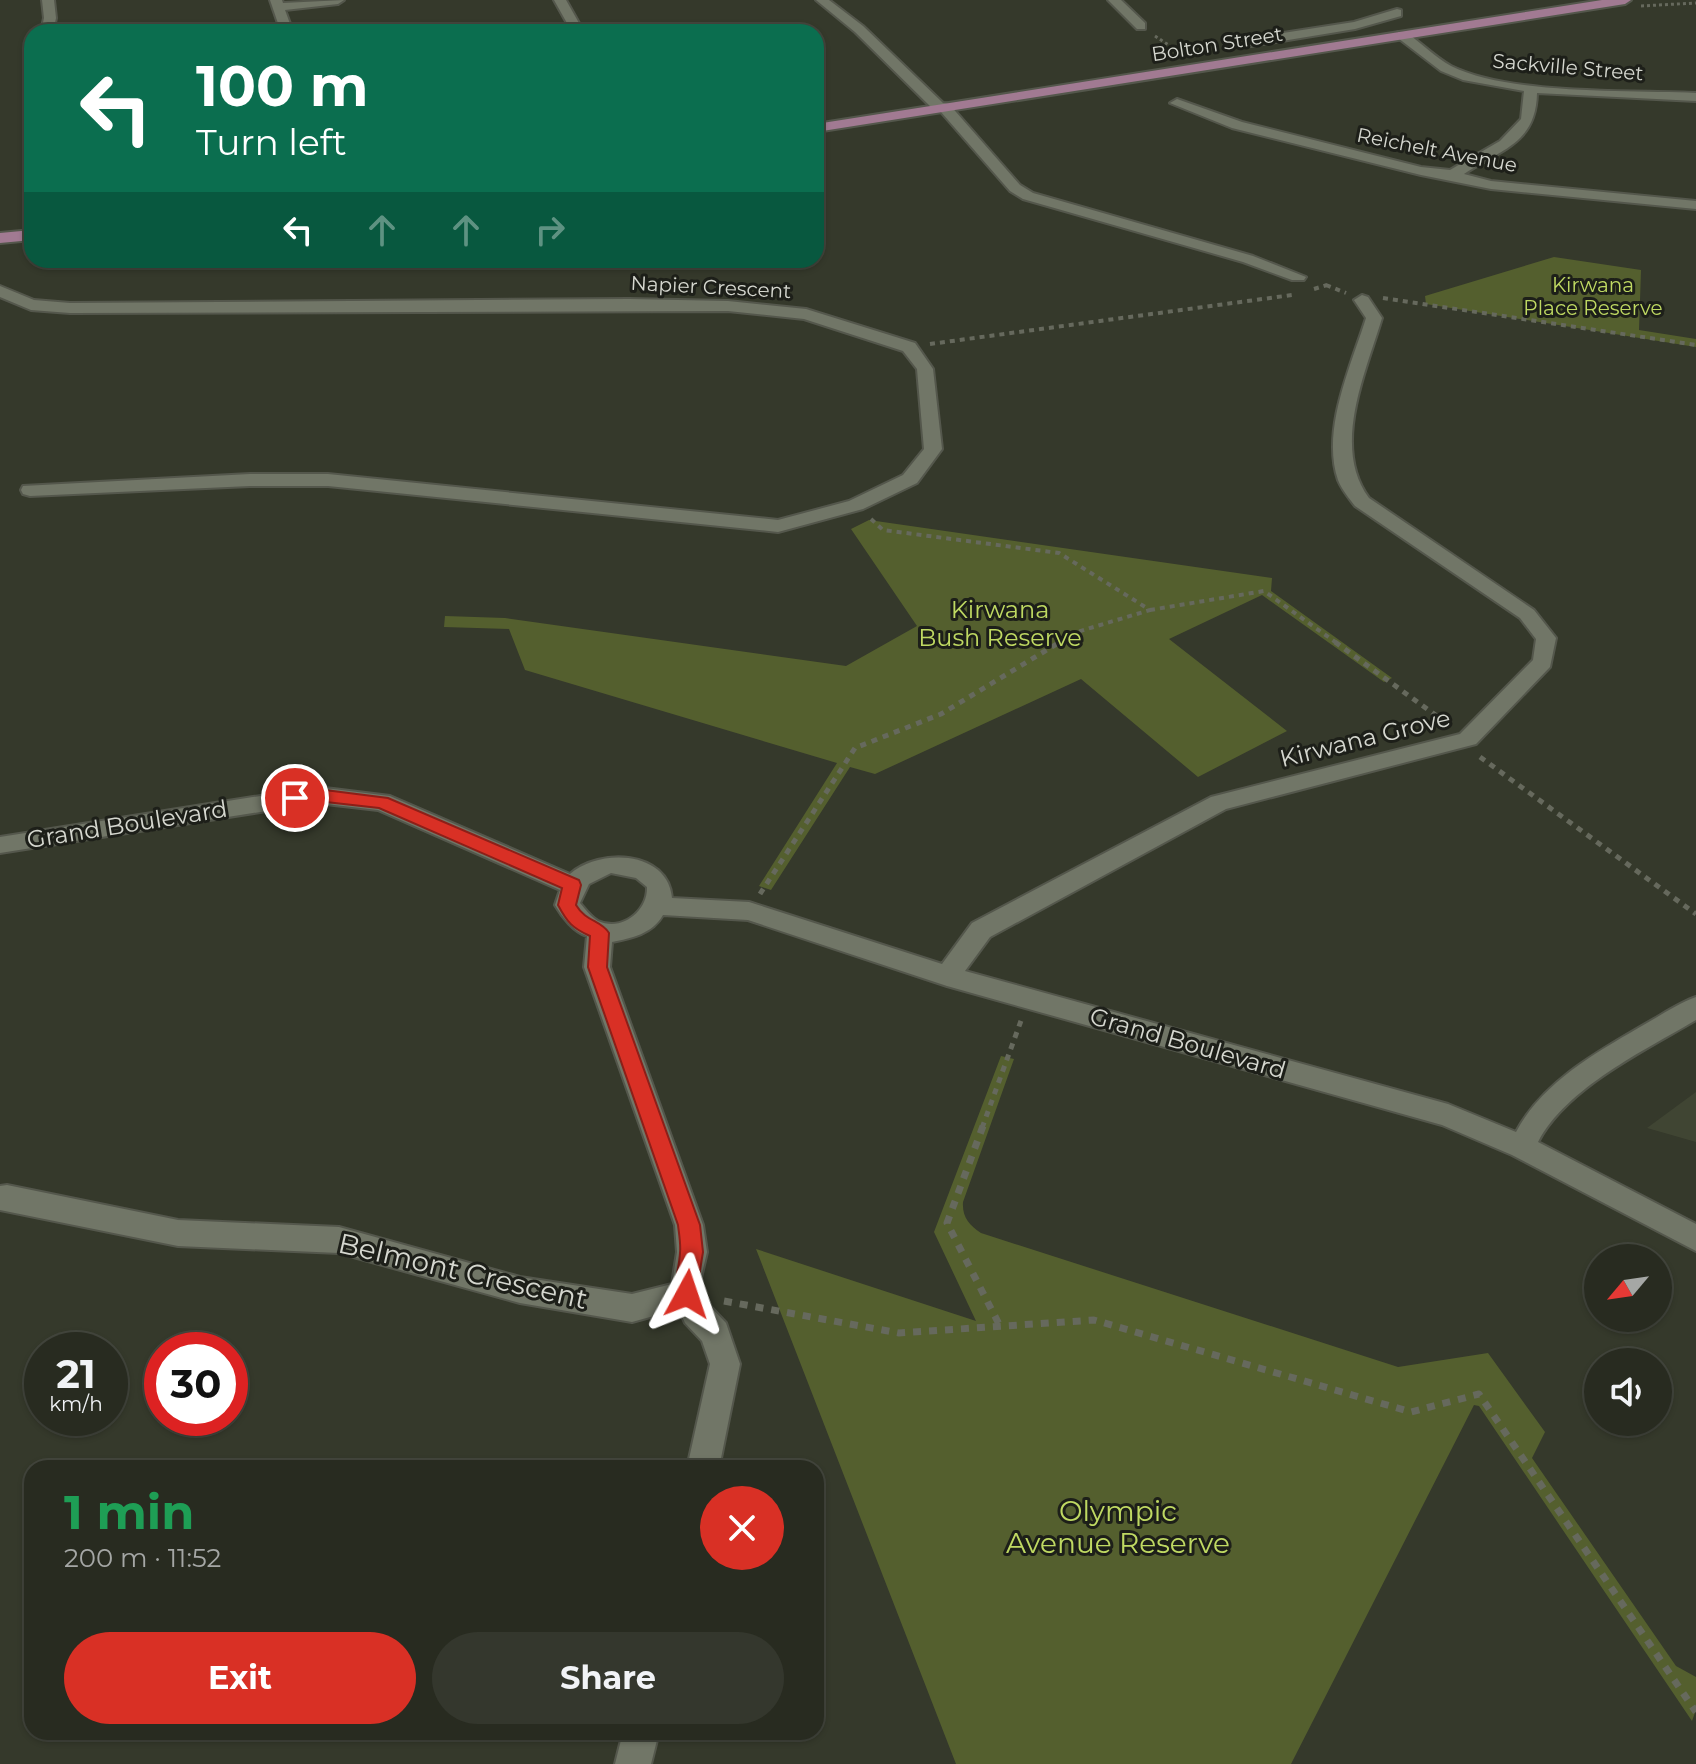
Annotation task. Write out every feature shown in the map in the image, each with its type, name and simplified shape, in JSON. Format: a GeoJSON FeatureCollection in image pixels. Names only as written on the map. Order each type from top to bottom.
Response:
{"type":"FeatureCollection","features":[{"type":"Feature","properties":{"kind":"main road","name":"Bolton Street"},"geometry":{"type":"LineString","coordinates":[[824,127],[1625,0]]}},
{"type":"Feature","properties":{"kind":"main road"},"geometry":{"type":"LineString","coordinates":[[0,238],[24,236]]}},
{"type":"Feature","properties":{"kind":"street"},"geometry":{"type":"LineString","coordinates":[[48,0],[49,24]]}},
{"type":"Feature","properties":{"kind":"street"},"geometry":{"type":"LineString","coordinates":[[284,24],[277,4],[338,0]]}},
{"type":"Feature","properties":{"kind":"street"},"geometry":{"type":"LineString","coordinates":[[560,0],[574,24]]}},
{"type":"Feature","properties":{"kind":"street"},"geometry":{"type":"LineString","coordinates":[[822,0],[859,29],[942,108],[1015,188],[1028,196],[1248,259],[1298,277]]}},
{"type":"Feature","properties":{"kind":"street"},"geometry":{"type":"LineString","coordinates":[[1114,0],[1141,26]]}},
{"type":"Feature","properties":{"kind":"street"},"geometry":{"type":"LineString","coordinates":[[1376,0],[1424,32]]}},
{"type":"Feature","properties":{"kind":"street","name":"Bolton Street"},"geometry":{"type":"LineString","coordinates":[[1251,42],[1355,25],[1397,13]]}},
{"type":"Feature","properties":{"kind":"street","name":"Sackville Street"},"geometry":{"type":"LineString","coordinates":[[1402,35],[1447,68],[1476,80],[1531,87],[1696,97]]}},
{"type":"Feature","properties":{"kind":"street"},"geometry":{"type":"LineString","coordinates":[[1453,175],[1466,163],[1496,151],[1527,120],[1531,87]]}},
{"type":"Feature","properties":{"kind":"street","name":"Reichelt Avenue"},"geometry":{"type":"LineString","coordinates":[[1177,103],[1237,125],[1421,171],[1491,185],[1696,205]]}},
{"type":"Feature","properties":{"kind":"street","name":"Napier Crescent"},"geometry":{"type":"LineString","coordinates":[[0,291],[31,305],[70,308],[728,306],[806,314],[909,347]]}},
{"type":"Feature","properties":{"kind":"street","name":"Kirwana Grove"},"geometry":{"type":"LineString","coordinates":[[947,976],[981,930],[1219,803],[1468,739],[1543,662],[1546,638],[1527,614],[1362,502],[1348,483],[1343,463],[1348,404],[1374,318],[1362,300]]}},
{"type":"Feature","properties":{"kind":"street"},"geometry":{"type":"LineString","coordinates":[[30,490],[250,480],[328,480],[778,526],[856,505],[910,479],[933,449],[925,369],[909,347]]}},
{"type":"Feature","properties":{"kind":"street","name":"Grand Boulevard"},"geometry":{"type":"LineString","coordinates":[[0,845],[317,795],[382,802],[572,885]]}},
{"type":"Feature","properties":{"kind":"street"},"geometry":{"type":"LineString","coordinates":[[610,864],[632,865],[651,874],[661,888],[660,906],[647,922],[636,927],[624,932],[600,933],[577,923],[567,905],[572,885],[588,871],[610,864]]}},
{"type":"Feature","properties":{"kind":"street","name":"Grand Boulevard"},"geometry":{"type":"LineString","coordinates":[[660,906],[749,911],[947,976],[1448,1115],[1522,1147],[1696,1238]]}},
{"type":"Feature","properties":{"kind":"street"},"geometry":{"type":"LineString","coordinates":[[600,933],[597,967],[689,1225],[692,1252],[686,1278],[687,1294],[696,1313],[715,1333],[725,1364],[705,1460]]}},
{"type":"Feature","properties":{"kind":"street"},"geometry":{"type":"LineString","coordinates":[[1522,1147],[1527,1133],[1540,1115],[1578,1081],[1696,1007]]}},
{"type":"Feature","properties":{"kind":"street","name":"Belmont Crescent"},"geometry":{"type":"LineString","coordinates":[[0,1198],[178,1233],[339,1240],[520,1290],[632,1308],[687,1294]]}},
{"type":"Feature","properties":{"kind":"street"},"geometry":{"type":"LineString","coordinates":[[633,1764],[639,1740]]}},
{"type":"Feature","properties":{"kind":"path"},"geometry":{"type":"LineString","coordinates":[[1141,26],[1176,50],[1174,54],[1197,55],[1179,70]]}},
{"type":"Feature","properties":{"kind":"path"},"geometry":{"type":"LineString","coordinates":[[1298,277],[1362,300],[1399,298],[1696,345]]}},
{"type":"Feature","properties":{"kind":"path"},"geometry":{"type":"LineString","coordinates":[[909,347],[1275,298],[1327,285]]}},
{"type":"Feature","properties":{"kind":"path"},"geometry":{"type":"LineString","coordinates":[[856,505],[883,530],[1059,553],[1150,610]]}},
{"type":"Feature","properties":{"kind":"path"},"geometry":{"type":"LineString","coordinates":[[749,911],[855,748],[941,714],[1077,632],[1150,610],[1264,591],[1468,739],[1477,754],[1696,914]]}},
{"type":"Feature","properties":{"kind":"path"},"geometry":{"type":"LineString","coordinates":[[1001,1328],[947,1223],[1030,998]]}},
{"type":"Feature","properties":{"kind":"path"},"geometry":{"type":"LineString","coordinates":[[687,1294],[899,1333],[1094,1320],[1411,1412],[1479,1394],[1696,1712]]}},
{"type":"Feature","properties":{"kind":"shaded area"},"geometry":{"type":"Polygon","coordinates":[[[1696,1092],[1696,1142],[1647,1128],[1696,1092]]]}},
{"type":"Feature","properties":{"kind":"green space","name":"Kirwana Place Reserve"},"geometry":{"type":"Polygon","coordinates":[[[1554,257],[1641,270],[1639,330],[1696,339],[1696,347],[1426,304],[1425,296],[1554,257]]]}},
{"type":"Feature","properties":{"kind":"green space","name":"Kirwana Bush Reserve"},"geometry":{"type":"Polygon","coordinates":[[[869,520],[1272,578],[1271,591],[1392,678],[1384,682],[1262,595],[1169,639],[1287,731],[1198,777],[1081,679],[875,774],[850,767],[771,890],[759,886],[837,763],[525,670],[509,629],[444,627],[445,616],[505,618],[846,666],[917,626],[851,529],[869,520]]]}},
{"type":"Feature","properties":{"kind":"green space","name":"Olympic Avenue Reserve"},"geometry":{"type":"Polygon","coordinates":[[[1001,1056],[1014,1059],[963,1202],[965,1216],[973,1227],[981,1233],[1398,1367],[1488,1353],[1545,1432],[1532,1458],[1676,1666],[1696,1677],[1696,1710],[1692,1721],[1479,1406],[1474,1405],[1291,1764],[956,1764],[756,1249],[976,1321],[934,1232],[1001,1056]]]}},
{"type":"Feature","properties":{"kind":"route"},"geometry":{"type":"LineString","coordinates":[[295,798],[317,795],[382,802],[572,885],[567,905],[577,923],[600,933],[597,967],[689,1225],[692,1252],[686,1278],[687,1294]]}}]}
